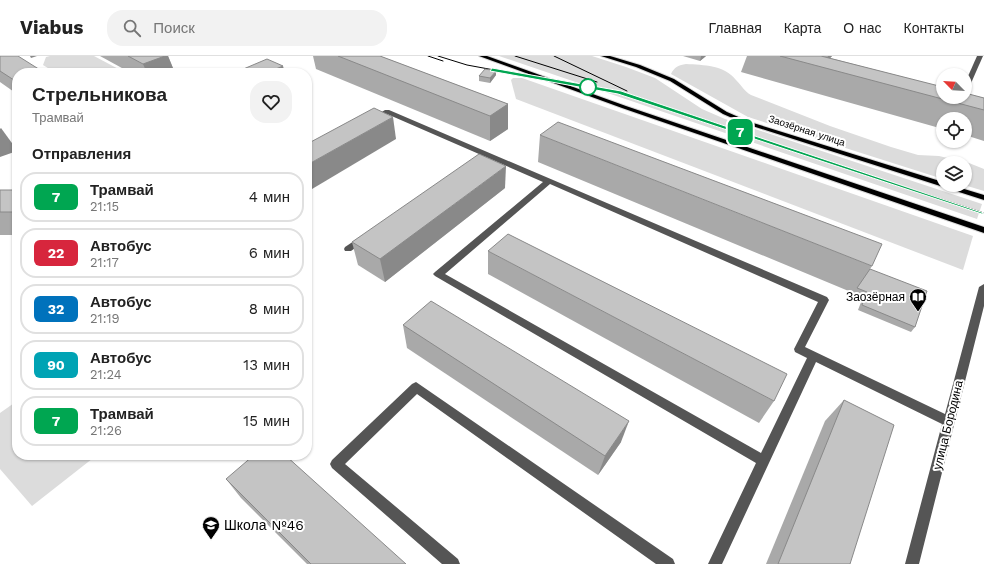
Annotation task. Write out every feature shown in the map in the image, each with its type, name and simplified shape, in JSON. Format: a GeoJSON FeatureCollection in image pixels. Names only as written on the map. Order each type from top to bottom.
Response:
{"type":"FeatureCollection","features":[{"type":"Feature","properties":{"kind":"main road"},"geometry":{"type":"LineString","coordinates":[[482,56],[624,107],[984,230]]}},
{"type":"Feature","properties":{"kind":"main road","name":"Заозёрная улица"},"geometry":{"type":"LineString","coordinates":[[604,56],[638,66],[672,80],[720,111],[748,123],[936,183]]}},
{"type":"Feature","properties":{"kind":"main road","name":"Заозёрная улица"},"geometry":{"type":"LineString","coordinates":[[965,192],[984,198]]}},
{"type":"Feature","properties":{"kind":"street"},"geometry":{"type":"LineString","coordinates":[[972,74],[980,56]]}},
{"type":"Feature","properties":{"kind":"street"},"geometry":{"type":"LineString","coordinates":[[367,122],[387,112],[481,156],[549,182],[824,300],[798,350],[949,422]]}},
{"type":"Feature","properties":{"kind":"street"},"geometry":{"type":"LineString","coordinates":[[549,182],[438,274],[764,460]]}},
{"type":"Feature","properties":{"kind":"street"},"geometry":{"type":"LineString","coordinates":[[348,249],[368,236]]}},
{"type":"Feature","properties":{"kind":"street","name":"улица Бородина"},"geometry":{"type":"LineString","coordinates":[[912,564],[984,287]]}},
{"type":"Feature","properties":{"kind":"street"},"geometry":{"type":"LineString","coordinates":[[715,564],[813,357]]}},
{"type":"Feature","properties":{"kind":"street"},"geometry":{"type":"LineString","coordinates":[[453,564],[336,464],[416,387],[668,564]]}},
{"type":"Feature","properties":{"kind":"shaded area"},"geometry":{"type":"Polygon","coordinates":[[[94,56],[117,68],[48,68],[43,65],[46,57],[94,56]]]}},
{"type":"Feature","properties":{"kind":"shaded area"},"geometry":{"type":"Polygon","coordinates":[[[499,56],[592,56],[626,67],[655,78],[702,109],[725,119],[936,189],[936,192],[946,192],[982,204],[977,219],[499,56]]]}},
{"type":"Feature","properties":{"kind":"shaded area"},"geometry":{"type":"Polygon","coordinates":[[[681,65],[707,66],[726,71],[751,95],[830,126],[891,147],[918,155],[939,156],[936,156],[936,177],[748,117],[671,74],[681,65]]]}},
{"type":"Feature","properties":{"kind":"shaded area"},"geometry":{"type":"Polygon","coordinates":[[[513,78],[522,78],[973,236],[963,270],[516,99],[511,80],[513,78]]]}},
{"type":"Feature","properties":{"kind":"shaded area"},"geometry":{"type":"Polygon","coordinates":[[[972,164],[984,169],[984,191],[972,187],[972,164]]]}},
{"type":"Feature","properties":{"kind":"shaded area"},"geometry":{"type":"Polygon","coordinates":[[[12,405],[12,460],[91,460],[32,506],[0,469],[0,413],[12,405]]]}},
{"type":"Feature","properties":{"kind":"building"},"geometry":{"type":"Polygon","coordinates":[[[0,56],[18,56],[37,68],[12,68],[12,79],[0,71],[0,56]]]}},
{"type":"Feature","properties":{"kind":"building"},"geometry":{"type":"Polygon","coordinates":[[[128,56],[165,56],[143,64],[128,56]]]}},
{"type":"Feature","properties":{"kind":"building"},"geometry":{"type":"Polygon","coordinates":[[[338,56],[380,56],[508,104],[490,116],[338,56]]]}},
{"type":"Feature","properties":{"kind":"building"},"geometry":{"type":"Polygon","coordinates":[[[780,56],[821,56],[936,85],[936,97],[780,56]]]}},
{"type":"Feature","properties":{"kind":"building"},"geometry":{"type":"Polygon","coordinates":[[[267,59],[283,66],[278,68],[246,68],[267,59]]]}},
{"type":"Feature","properties":{"kind":"building"},"geometry":{"type":"Polygon","coordinates":[[[485,69],[496,71],[490,78],[479,76],[485,69]]]}},
{"type":"Feature","properties":{"kind":"building"},"geometry":{"type":"Polygon","coordinates":[[[972,95],[984,98],[984,110],[961,104],[972,104],[972,95]]]}},
{"type":"Feature","properties":{"kind":"building"},"geometry":{"type":"Polygon","coordinates":[[[374,108],[393,117],[312,162],[312,141],[374,108]]]}},
{"type":"Feature","properties":{"kind":"building"},"geometry":{"type":"Polygon","coordinates":[[[558,122],[882,244],[872,266],[540,135],[558,122]]]}},
{"type":"Feature","properties":{"kind":"building"},"geometry":{"type":"Polygon","coordinates":[[[479,154],[506,166],[380,259],[352,242],[479,154]]]}},
{"type":"Feature","properties":{"kind":"building"},"geometry":{"type":"Polygon","coordinates":[[[0,190],[12,190],[12,212],[0,212],[0,190]]]}},
{"type":"Feature","properties":{"kind":"building"},"geometry":{"type":"Polygon","coordinates":[[[508,234],[787,374],[774,401],[488,251],[508,234]]]}},
{"type":"Feature","properties":{"kind":"building"},"geometry":{"type":"Polygon","coordinates":[[[870,269],[927,291],[915,327],[862,305],[867,292],[857,288],[870,269]]]}},
{"type":"Feature","properties":{"kind":"building"},"geometry":{"type":"Polygon","coordinates":[[[431,301],[629,421],[605,456],[403,325],[431,301]]]}},
{"type":"Feature","properties":{"kind":"building"},"geometry":{"type":"Polygon","coordinates":[[[844,400],[894,425],[850,564],[778,564],[844,400]]]}},
{"type":"Feature","properties":{"kind":"building"},"geometry":{"type":"Polygon","coordinates":[[[248,460],[291,460],[406,564],[311,564],[226,479],[248,460]]]}},
{"type":"Feature","properties":{"kind":"tram line"},"geometry":{"type":"LineString","coordinates":[[428,56],[443,61]]}},
{"type":"Feature","properties":{"kind":"tram line"},"geometry":{"type":"LineString","coordinates":[[438,56],[467,65],[619,93],[984,213]]}},
{"type":"Feature","properties":{"kind":"tram line"},"geometry":{"type":"LineString","coordinates":[[515,56],[597,82]]}},
{"type":"Feature","properties":{"kind":"tram line"},"geometry":{"type":"LineString","coordinates":[[554,56],[627,91]]}},
{"type":"Feature","properties":{"kind":"tram line","name":"7"},"geometry":{"type":"LineString","coordinates":[[492,70],[619,92],[984,213]]}},
{"type":"Feature","properties":{"kind":"place","name":"Заозёрная"},"geometry":{"type":"Point","coordinates":[918,312]}},
{"type":"Feature","properties":{"kind":"place","name":"Школа №46"},"geometry":{"type":"Point","coordinates":[211,540]}}]}
